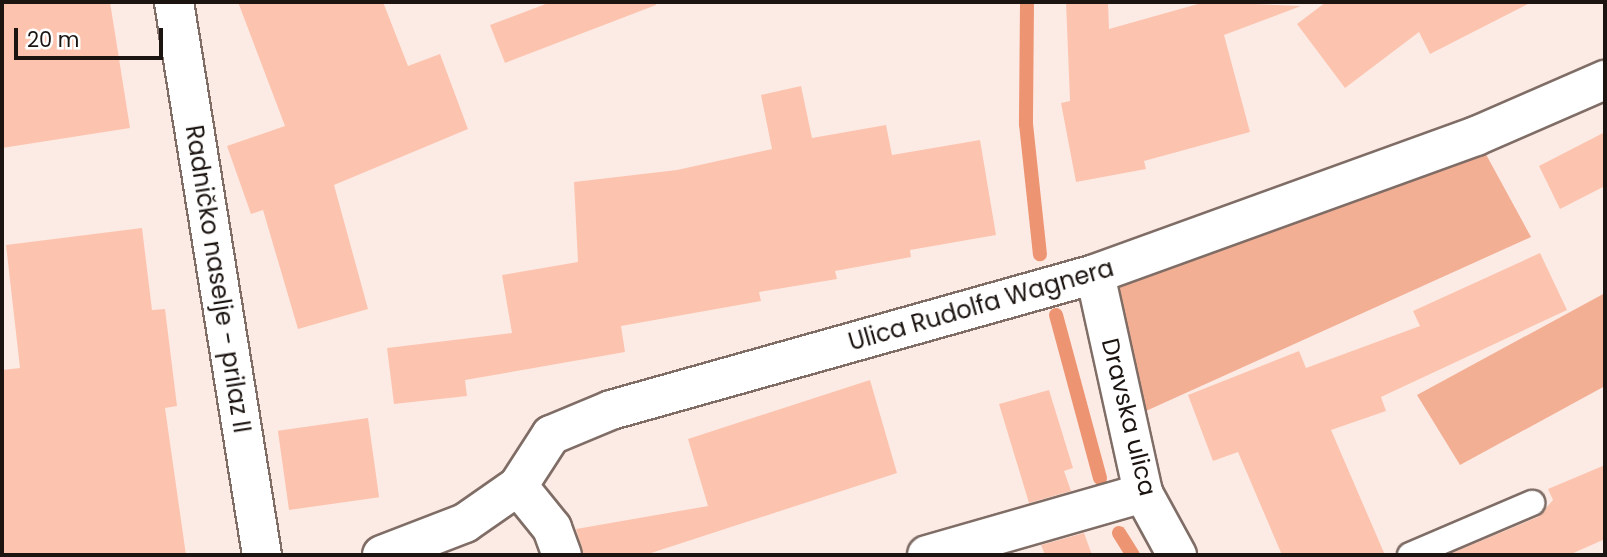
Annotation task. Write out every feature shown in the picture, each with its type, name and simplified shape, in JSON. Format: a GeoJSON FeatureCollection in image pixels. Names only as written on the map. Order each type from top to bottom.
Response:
{"type":"FeatureCollection","features":[{"type":"Feature","properties":{"kind":"street","name":"Radničko naselje - prilaz II"},"geometry":{"type":"LineString","coordinates":[[174,2],[262,555]]}},
{"type":"Feature","properties":{"kind":"street","name":"Ulica Rudolfa Wagnera"},"geometry":{"type":"LineString","coordinates":[[382,555],[465,523],[517,486],[551,435],[611,410],[1095,274],[1476,135],[1605,80]]}},
{"type":"Feature","properties":{"kind":"street","name":"Dravska ulica"},"geometry":{"type":"LineString","coordinates":[[1095,274],[1143,493],[1177,555]]}},
{"type":"Feature","properties":{"kind":"street"},"geometry":{"type":"LineString","coordinates":[[517,486],[552,528],[562,555]]}},
{"type":"Feature","properties":{"kind":"street"},"geometry":{"type":"LineString","coordinates":[[927,555],[1143,493]]}},
{"type":"Feature","properties":{"kind":"lane"},"geometry":{"type":"LineString","coordinates":[[1409,555],[1532,503]]}},
{"type":"Feature","properties":{"kind":"shaded area"},"geometry":{"type":"Polygon","coordinates":[[[1476,136],[1531,237],[1126,420],[1095,274],[1476,136]]]}},
{"type":"Feature","properties":{"kind":"shaded area"},"geometry":{"type":"Polygon","coordinates":[[[1605,293],[1605,386],[1460,465],[1417,395],[1605,293]]]}},
{"type":"Feature","properties":{"kind":"building"},"geometry":{"type":"Polygon","coordinates":[[[2,2],[110,2],[130,128],[2,148],[2,2]]]}},
{"type":"Feature","properties":{"kind":"building"},"geometry":{"type":"Polygon","coordinates":[[[238,2],[383,2],[408,66],[440,54],[468,129],[334,185],[368,309],[298,329],[263,210],[251,214],[227,146],[285,126],[238,2]]]}},
{"type":"Feature","properties":{"kind":"building"},"geometry":{"type":"Polygon","coordinates":[[[551,2],[655,2],[656,5],[505,63],[490,25],[551,2]]]}},
{"type":"Feature","properties":{"kind":"building"},"geometry":{"type":"Polygon","coordinates":[[[1066,2],[1108,2],[1109,29],[1205,2],[1301,6],[1224,35],[1250,132],[1144,161],[1146,169],[1076,182],[1061,103],[1070,101],[1066,2]]]}},
{"type":"Feature","properties":{"kind":"building"},"geometry":{"type":"Polygon","coordinates":[[[1326,2],[1532,2],[1430,54],[1419,32],[1345,88],[1297,24],[1326,2]]]}},
{"type":"Feature","properties":{"kind":"building"},"geometry":{"type":"Polygon","coordinates":[[[801,86],[812,138],[886,125],[892,155],[980,140],[996,235],[910,250],[911,257],[835,271],[837,279],[759,292],[761,301],[621,326],[625,352],[465,380],[467,396],[394,404],[387,348],[512,333],[502,275],[578,262],[574,182],[677,170],[772,149],[761,95],[801,86]]]}},
{"type":"Feature","properties":{"kind":"building"},"geometry":{"type":"Polygon","coordinates":[[[1605,132],[1605,186],[1560,209],[1539,166],[1605,132]]]}},
{"type":"Feature","properties":{"kind":"building"},"geometry":{"type":"Polygon","coordinates":[[[142,228],[152,310],[165,309],[177,406],[165,408],[186,555],[2,555],[2,370],[20,368],[6,245],[142,228]]]}},
{"type":"Feature","properties":{"kind":"building"},"geometry":{"type":"Polygon","coordinates":[[[1540,253],[1567,310],[1381,397],[1386,411],[1331,430],[1385,555],[1282,555],[1238,452],[1213,461],[1188,395],[1299,351],[1306,368],[1420,326],[1413,311],[1540,253]]]}},
{"type":"Feature","properties":{"kind":"building"},"geometry":{"type":"Polygon","coordinates":[[[870,380],[897,473],[645,555],[583,555],[576,529],[708,506],[688,439],[870,380]]]}},
{"type":"Feature","properties":{"kind":"building"},"geometry":{"type":"Polygon","coordinates":[[[1049,390],[1073,468],[1064,471],[1071,491],[1029,503],[999,404],[1049,390]]]}},
{"type":"Feature","properties":{"kind":"building"},"geometry":{"type":"Polygon","coordinates":[[[368,418],[379,497],[289,510],[278,431],[368,418]]]}},
{"type":"Feature","properties":{"kind":"building"},"geometry":{"type":"Polygon","coordinates":[[[1605,465],[1605,539],[1569,555],[1447,555],[1538,517],[1553,500],[1548,489],[1605,465]]]}},
{"type":"Feature","properties":{"kind":"building"},"geometry":{"type":"Polygon","coordinates":[[[1084,533],[1092,555],[1045,555],[1041,545],[1084,533]]]}},
{"type":"Feature","properties":{"kind":"waterway"},"geometry":{"type":"LineString","coordinates":[[1027,2],[1026,124],[1040,254]]}},
{"type":"Feature","properties":{"kind":"waterway"},"geometry":{"type":"LineString","coordinates":[[1056,315],[1100,478]]}},
{"type":"Feature","properties":{"kind":"waterway"},"geometry":{"type":"LineString","coordinates":[[1119,533],[1133,555]]}}]}
